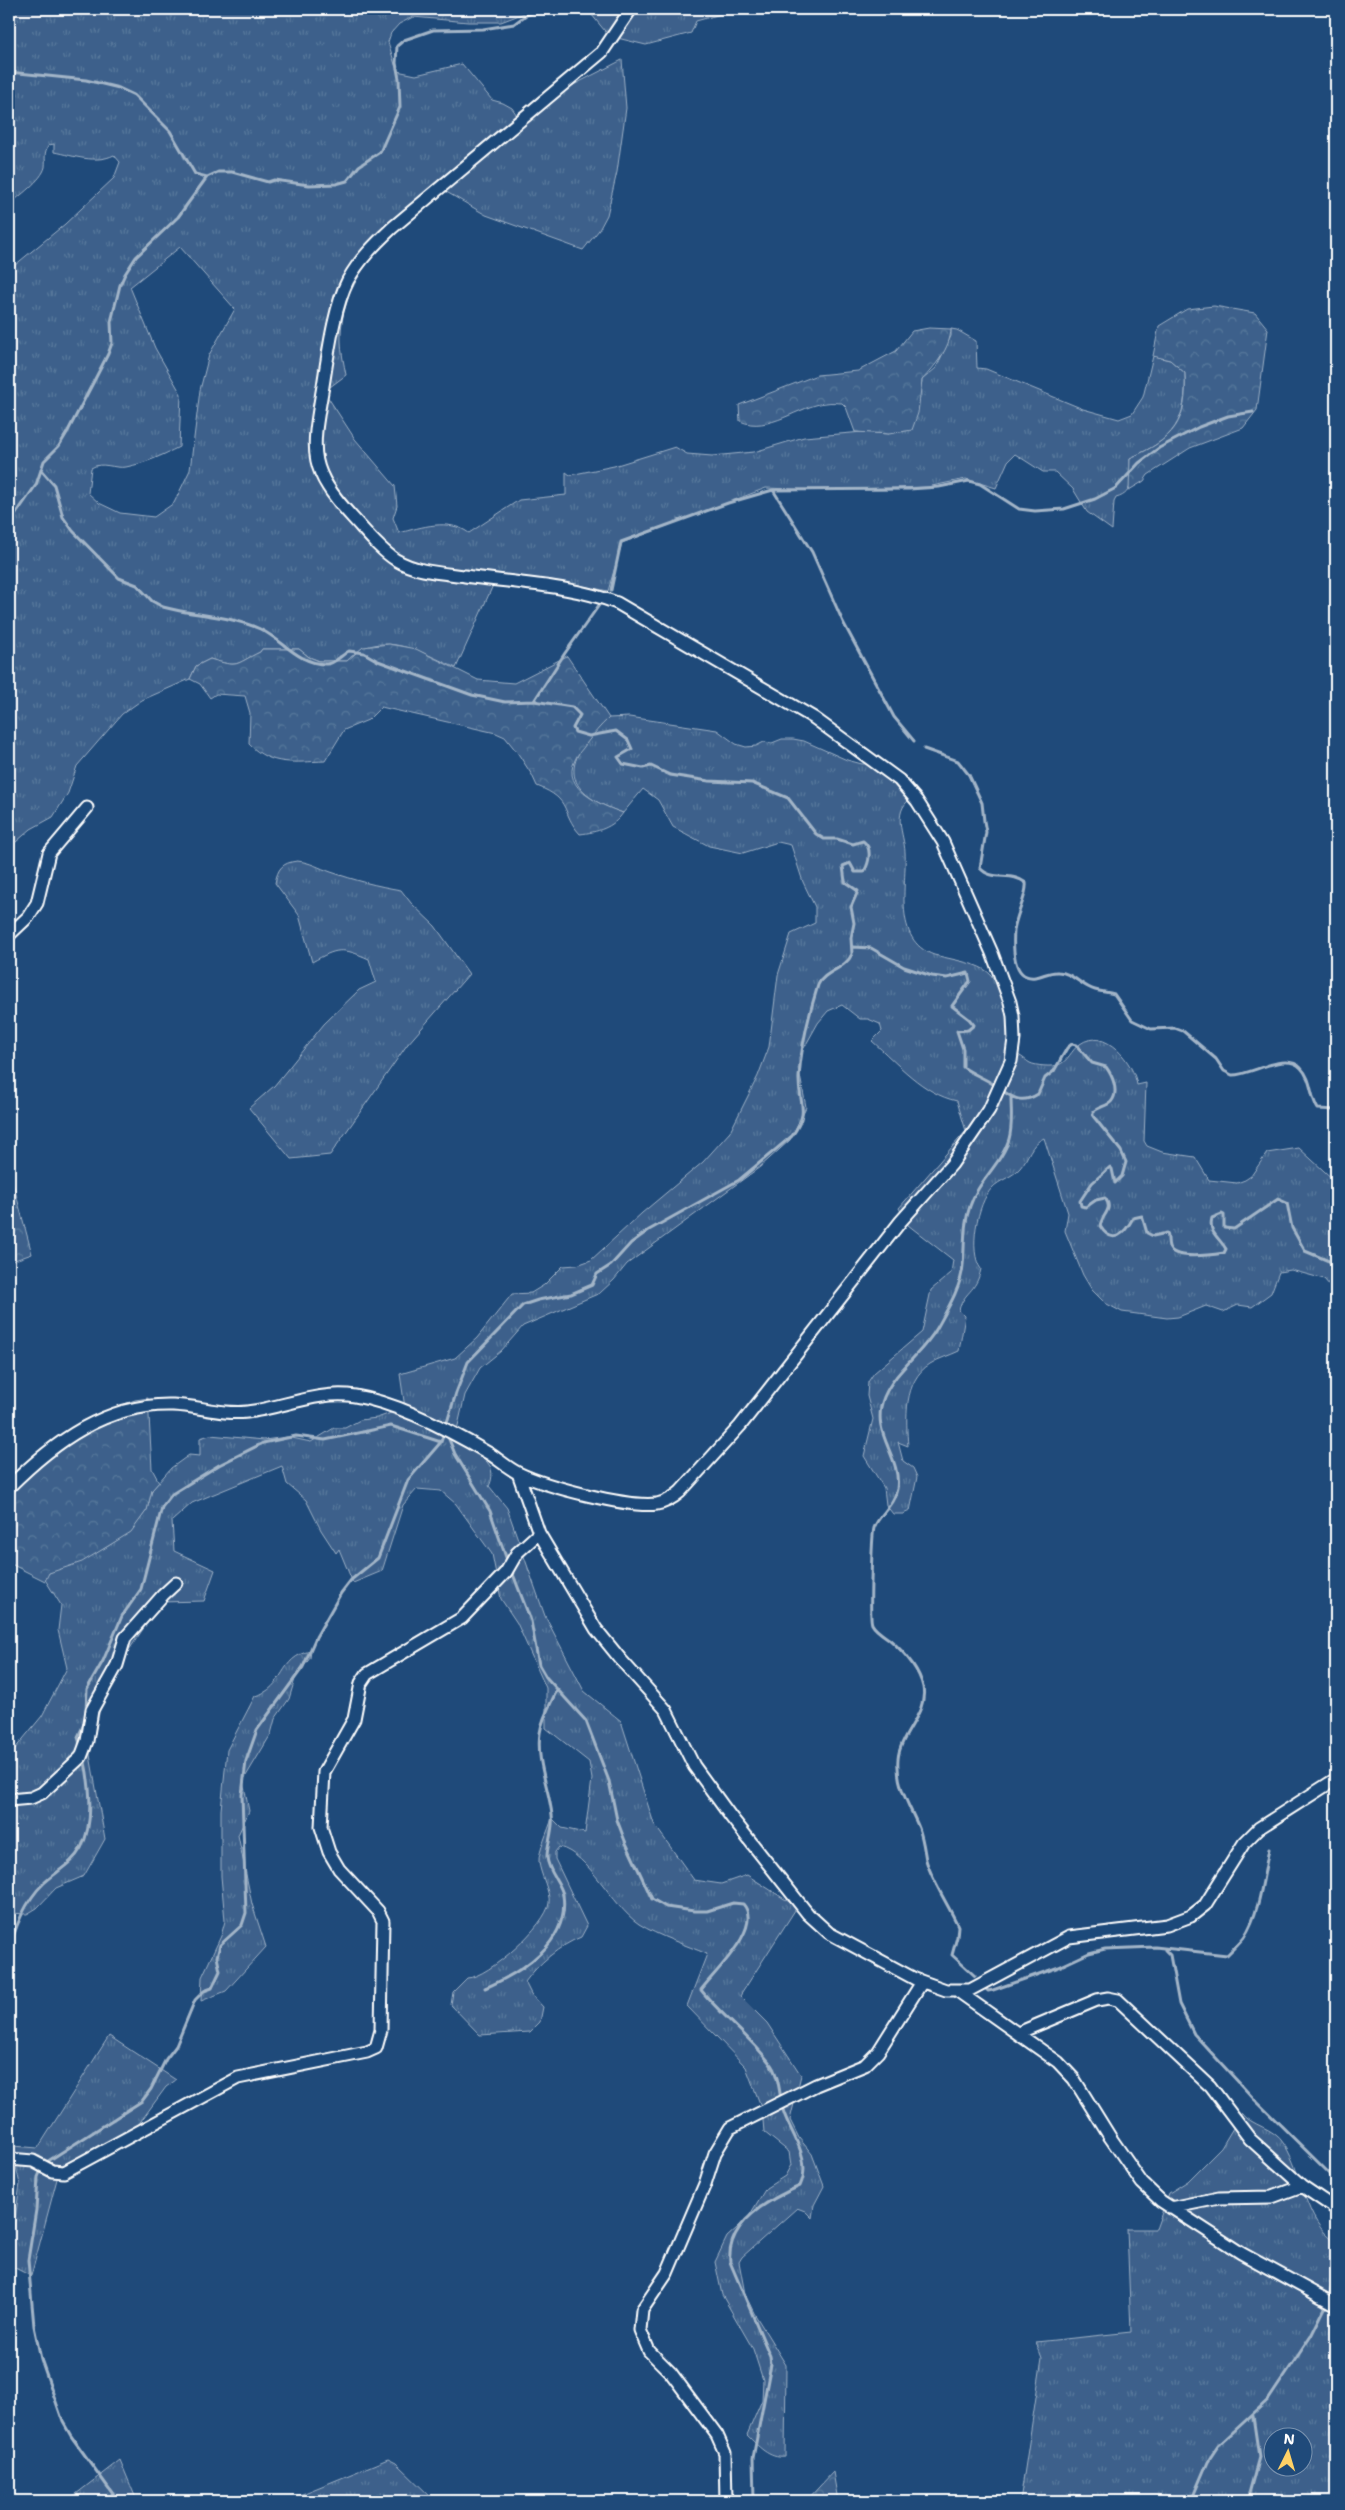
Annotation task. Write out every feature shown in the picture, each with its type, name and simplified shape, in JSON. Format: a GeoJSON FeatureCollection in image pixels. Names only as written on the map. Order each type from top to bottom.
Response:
{"type":"FeatureCollection","features":[{"type":"Feature","properties":{"kind":"street"},"geometry":{"type":"LineString","coordinates":[[9,1487],[42,1456],[78,1432],[103,1418],[134,1407],[174,1405],[215,1412],[244,1413],[314,1398],[354,1396],[395,1407],[438,1427],[490,1454],[518,1473],[614,1501],[656,1504],[669,1501],[680,1492],[740,1426],[901,1221],[952,1164],[989,1110],[1002,1083],[1010,1061],[1014,1039],[1010,1002],[988,944],[943,842],[917,801],[899,780],[814,718],[617,603],[599,596],[572,591],[434,572],[396,560],[382,549],[330,492],[317,465],[315,452],[316,422],[338,310],[348,280],[361,259],[392,228],[602,52],[631,9]]}},
{"type":"Feature","properties":{"kind":"street"},"geometry":{"type":"LineString","coordinates":[[9,935],[28,918],[37,903],[49,854],[87,808]]}},
{"type":"Feature","properties":{"kind":"street"},"geometry":{"type":"LineString","coordinates":[[518,1473],[539,1533],[596,1629],[666,1710],[694,1766],[731,1818],[808,1914],[829,1933],[922,1982],[959,1992],[1058,2062],[1074,2079],[1110,2137],[1142,2183],[1170,2208],[1241,2253],[1336,2304]]}},
{"type":"Feature","properties":{"kind":"street"},"geometry":{"type":"LineString","coordinates":[[9,2159],[33,2161],[52,2171],[64,2172],[238,2078],[367,2052],[376,2048],[381,2030],[383,1921],[378,1910],[342,1874],[323,1837],[321,1823],[324,1772],[354,1719],[361,1683],[367,1674],[462,1618],[506,1572],[517,1553],[539,1533]]}},
{"type":"Feature","properties":{"kind":"street"},"geometry":{"type":"LineString","coordinates":[[9,1800],[31,1798],[42,1793],[81,1757],[87,1741],[92,1710],[117,1665],[125,1638],[163,1594],[176,1583]]}},
{"type":"Feature","properties":{"kind":"street"},"geometry":{"type":"LineString","coordinates":[[959,1992],[982,1986],[1069,1936],[1168,1924],[1191,1916],[1205,1905],[1244,1843],[1259,1828],[1336,1779]]}},
{"type":"Feature","properties":{"kind":"street"},"geometry":{"type":"LineString","coordinates":[[726,2501],[725,2453],[717,2434],[671,2373],[649,2351],[640,2330],[642,2310],[667,2273],[705,2184],[715,2153],[730,2128],[816,2085],[865,2065],[878,2052],[922,1982]]}},
{"type":"Feature","properties":{"kind":"street"},"geometry":{"type":"LineString","coordinates":[[1018,2033],[1097,2000],[1108,1998],[1118,2000],[1210,2086],[1250,2139],[1302,2186],[1336,2209]]}},
{"type":"Feature","properties":{"kind":"street"},"geometry":{"type":"LineString","coordinates":[[1170,2208],[1218,2198],[1272,2196],[1302,2186]]}},
{"type":"Feature","properties":{"kind":"green space"},"geometry":{"type":"Polygon","coordinates":[[[9,9],[535,9],[501,22],[468,22],[413,17],[399,24],[391,33],[388,42],[397,71],[416,75],[462,64],[492,100],[512,108],[523,124],[552,96],[622,60],[626,108],[617,172],[607,215],[599,230],[583,250],[486,215],[443,190],[390,237],[360,274],[349,295],[343,317],[341,345],[346,375],[330,387],[327,396],[355,439],[395,486],[397,506],[393,518],[399,533],[426,526],[444,525],[461,528],[469,533],[519,500],[566,495],[566,472],[570,475],[614,466],[675,447],[687,454],[712,456],[754,452],[804,437],[863,432],[889,434],[920,394],[922,380],[936,368],[951,336],[951,329],[957,330],[976,341],[977,368],[986,369],[1083,409],[1119,419],[1132,414],[1143,397],[1153,356],[1170,360],[1185,373],[1183,404],[1175,427],[1167,436],[1157,444],[1130,458],[1131,477],[1129,488],[1122,496],[1116,498],[1114,502],[1112,530],[1087,512],[1073,489],[1055,472],[1043,472],[1015,454],[1008,461],[996,488],[966,479],[927,487],[815,490],[766,488],[622,543],[608,591],[557,581],[498,574],[456,668],[415,650],[386,644],[372,646],[359,651],[347,661],[320,661],[309,657],[299,649],[262,649],[260,652],[236,664],[227,664],[210,659],[196,666],[190,679],[142,700],[122,714],[77,766],[68,793],[53,817],[31,829],[9,848],[9,270],[65,224],[114,178],[120,162],[114,155],[107,158],[92,159],[54,152],[54,144],[49,145],[45,153],[45,167],[40,177],[9,205],[9,9]],[[180,247],[130,287],[155,348],[181,394],[179,447],[153,459],[126,467],[99,465],[91,468],[88,493],[99,503],[120,513],[154,517],[174,503],[190,470],[200,390],[209,355],[235,309],[180,247]]]}},
{"type":"Feature","properties":{"kind":"green space"},"geometry":{"type":"Polygon","coordinates":[[[587,9],[739,9],[696,21],[691,33],[646,45],[609,36],[587,9]]]}},
{"type":"Feature","properties":{"kind":"green space"},"geometry":{"type":"Polygon","coordinates":[[[1214,306],[1255,313],[1268,329],[1257,410],[1243,428],[1190,448],[1148,475],[1144,481],[1129,490],[1130,458],[1158,444],[1168,436],[1181,416],[1184,404],[1185,373],[1170,360],[1153,356],[1159,326],[1187,309],[1214,306]]]}},
{"type":"Feature","properties":{"kind":"green space"},"geometry":{"type":"Polygon","coordinates":[[[929,328],[951,329],[950,336],[941,357],[922,380],[918,413],[912,430],[889,434],[855,432],[846,407],[842,403],[816,405],[773,422],[762,424],[740,421],[739,405],[817,375],[858,371],[896,351],[912,331],[929,328]]]}},
{"type":"Feature","properties":{"kind":"green space"},"geometry":{"type":"Polygon","coordinates":[[[389,644],[416,649],[478,680],[514,683],[567,656],[609,718],[577,756],[572,770],[573,780],[578,788],[595,801],[623,813],[609,826],[580,834],[556,796],[537,786],[517,752],[505,737],[496,733],[381,707],[368,720],[344,730],[325,761],[284,762],[275,760],[257,751],[249,744],[250,713],[245,696],[216,694],[210,698],[200,684],[190,679],[196,666],[210,659],[227,664],[236,664],[260,652],[262,649],[299,649],[309,657],[319,661],[347,661],[363,647],[389,644]]]}},
{"type":"Feature","properties":{"kind":"green space"},"geometry":{"type":"Polygon","coordinates":[[[629,717],[717,730],[736,744],[746,747],[756,746],[764,742],[772,743],[782,739],[804,741],[847,760],[862,764],[877,763],[910,799],[901,811],[900,824],[905,852],[904,911],[912,937],[921,948],[934,955],[975,965],[991,975],[1001,993],[1018,1055],[1033,1064],[1055,1066],[1064,1061],[1080,1044],[1090,1040],[1108,1043],[1124,1058],[1135,1076],[1137,1085],[1146,1083],[1144,1141],[1147,1146],[1162,1152],[1195,1157],[1209,1180],[1237,1183],[1251,1176],[1267,1153],[1299,1148],[1336,1182],[1334,1196],[1336,1293],[1324,1279],[1291,1270],[1279,1272],[1271,1293],[1252,1307],[1238,1305],[1223,1312],[1206,1306],[1178,1317],[1167,1318],[1122,1312],[1105,1303],[1092,1290],[1083,1275],[1065,1231],[1068,1213],[1044,1138],[1039,1141],[1014,1174],[992,1188],[982,1205],[978,1216],[975,1240],[977,1261],[981,1269],[976,1283],[964,1299],[959,1310],[965,1316],[959,1351],[930,1364],[921,1371],[915,1380],[908,1401],[908,1446],[898,1442],[903,1461],[913,1468],[917,1477],[910,1511],[903,1514],[893,1514],[886,1505],[884,1488],[864,1456],[873,1419],[867,1396],[868,1382],[874,1373],[922,1332],[931,1290],[951,1273],[953,1260],[908,1225],[899,1208],[966,1131],[957,1101],[933,1092],[911,1077],[872,1041],[882,1031],[880,1024],[868,1019],[860,1019],[842,1005],[828,1011],[818,1023],[799,1057],[799,1070],[806,1107],[790,1140],[760,1167],[627,1264],[600,1293],[523,1326],[501,1351],[480,1368],[465,1395],[457,1430],[465,1441],[490,1466],[492,1476],[489,1486],[507,1508],[545,1616],[584,1691],[621,1721],[654,1824],[694,1880],[721,1884],[747,1875],[797,1907],[740,1996],[767,2023],[801,2075],[790,2120],[799,2138],[812,2154],[824,2186],[814,2205],[812,2218],[805,2211],[797,2208],[742,2257],[739,2262],[745,2294],[754,2313],[786,2365],[785,2457],[769,2454],[747,2435],[762,2400],[763,2380],[753,2349],[722,2295],[715,2262],[727,2237],[748,2218],[766,2188],[785,2176],[791,2165],[789,2152],[764,2132],[762,2109],[746,2067],[687,2006],[707,1954],[639,1924],[619,1905],[580,1859],[559,1847],[555,1852],[555,1859],[587,1926],[581,1937],[573,1940],[550,1956],[536,1968],[525,1982],[531,1994],[543,2007],[540,2022],[530,2032],[480,2035],[451,2005],[453,1992],[467,1978],[476,1976],[502,1960],[528,1936],[546,1912],[549,1899],[539,1862],[544,1840],[552,1818],[562,1828],[585,1833],[592,1779],[589,1762],[546,1728],[546,1688],[517,1623],[501,1599],[492,1554],[456,1504],[441,1491],[417,1489],[403,1505],[382,1571],[353,1583],[339,1549],[336,1553],[321,1530],[306,1500],[287,1484],[282,1466],[192,1503],[172,1521],[174,1551],[215,1570],[204,1601],[161,1602],[105,1686],[90,1755],[105,1839],[84,1876],[56,1888],[37,1908],[27,1914],[9,1913],[9,1756],[42,1716],[67,1668],[58,1630],[61,1605],[44,1578],[49,1573],[105,1548],[131,1531],[147,1510],[152,1490],[171,1468],[189,1455],[200,1456],[200,1438],[210,1435],[264,1440],[287,1437],[311,1442],[334,1428],[345,1428],[360,1420],[377,1418],[405,1408],[400,1374],[455,1358],[477,1338],[512,1294],[531,1293],[544,1285],[563,1266],[577,1265],[591,1260],[642,1213],[703,1162],[730,1132],[758,1076],[769,1047],[778,975],[791,934],[815,923],[815,907],[803,882],[791,845],[778,842],[743,853],[709,846],[673,827],[658,800],[643,789],[623,813],[587,795],[578,784],[574,773],[576,761],[582,747],[609,718],[629,717]]]}},
{"type":"Feature","properties":{"kind":"green space"},"geometry":{"type":"Polygon","coordinates":[[[297,861],[357,880],[401,890],[411,903],[435,926],[469,974],[407,1045],[330,1155],[291,1159],[249,1108],[274,1086],[324,1024],[359,990],[376,982],[369,959],[352,952],[334,952],[312,962],[299,915],[275,883],[284,865],[297,861]]]}},
{"type":"Feature","properties":{"kind":"green space"},"geometry":{"type":"Polygon","coordinates":[[[9,1168],[32,1254],[9,1262],[9,1168]]]}},
{"type":"Feature","properties":{"kind":"green space"},"geometry":{"type":"Polygon","coordinates":[[[148,1398],[152,1469],[159,1482],[152,1490],[147,1510],[131,1532],[82,1562],[49,1573],[45,1581],[9,1563],[9,1488],[101,1413],[135,1400],[148,1398]]]}},
{"type":"Feature","properties":{"kind":"green space"},"geometry":{"type":"Polygon","coordinates":[[[311,1651],[310,1658],[295,1679],[289,1699],[275,1719],[271,1734],[243,1781],[249,1811],[238,1835],[252,1904],[266,1947],[226,1991],[201,2001],[202,1977],[221,1936],[225,1921],[221,1876],[221,1810],[227,1750],[255,1696],[265,1692],[272,1686],[293,1659],[300,1654],[311,1651]]]}},
{"type":"Feature","properties":{"kind":"green space"},"geometry":{"type":"Polygon","coordinates":[[[109,2036],[176,2080],[166,2087],[138,2125],[57,2179],[31,2276],[9,2265],[9,2238],[14,2227],[20,2184],[16,2167],[9,2156],[9,2144],[38,2148],[109,2036]]]}},
{"type":"Feature","properties":{"kind":"green space"},"geometry":{"type":"Polygon","coordinates":[[[1242,2113],[1251,2121],[1280,2138],[1291,2156],[1310,2210],[1325,2233],[1336,2242],[1336,2501],[1020,2501],[1042,2358],[1036,2342],[1131,2332],[1127,2229],[1156,2229],[1169,2193],[1188,2181],[1221,2148],[1242,2113]]]}},
{"type":"Feature","properties":{"kind":"green space"},"geometry":{"type":"Polygon","coordinates":[[[388,2459],[396,2463],[435,2501],[285,2501],[388,2459]]]}},
{"type":"Feature","properties":{"kind":"green space"},"geometry":{"type":"Polygon","coordinates":[[[120,2460],[137,2501],[67,2501],[120,2460]]]}},
{"type":"Feature","properties":{"kind":"green space"},"geometry":{"type":"Polygon","coordinates":[[[833,2472],[838,2501],[806,2501],[833,2472]]]}},
{"type":"Feature","properties":{"kind":"waterway"},"geometry":{"type":"LineString","coordinates":[[9,524],[36,485],[44,461],[59,446],[68,431],[108,354],[112,343],[111,322],[120,285],[125,274],[136,257],[178,217],[207,177],[218,172],[232,172],[268,182],[274,180],[309,185],[336,184],[347,181],[359,166],[380,152],[400,107],[399,79],[396,63],[397,46],[404,40],[433,30],[483,29],[514,24],[526,15],[542,9]]}},
{"type":"Feature","properties":{"kind":"waterway"},"geometry":{"type":"LineString","coordinates":[[9,72],[86,80],[119,88],[134,95],[170,131],[195,174],[207,177]]}},
{"type":"Feature","properties":{"kind":"waterway"},"geometry":{"type":"LineString","coordinates":[[611,590],[621,542],[728,503],[773,490],[909,489],[939,487],[969,481],[980,484],[1019,509],[1035,511],[1064,509],[1095,499],[1116,488],[1139,463],[1159,448],[1199,427],[1228,416],[1253,412]]}},
{"type":"Feature","properties":{"kind":"waterway"},"geometry":{"type":"LineString","coordinates":[[41,470],[54,485],[63,517],[73,531],[119,578],[137,585],[152,601],[163,607],[248,624],[268,634],[299,656],[316,663],[332,663],[349,651],[364,653],[378,661],[472,695],[505,702],[534,701],[572,707],[580,715],[573,728],[575,732],[589,736],[616,731],[628,740],[632,749],[618,757],[623,764],[643,768],[651,766],[670,775],[709,781],[752,783],[788,798],[816,834],[824,839],[837,839],[853,844],[863,841],[869,852],[864,872],[855,872],[850,863],[843,866],[845,882],[858,891],[851,907],[854,923],[851,938],[852,954],[845,963],[825,976],[818,985],[806,1031],[800,1066],[799,1086],[802,1113],[798,1127],[792,1136],[739,1180],[649,1230],[631,1243],[611,1265],[597,1274],[592,1285],[571,1294],[538,1300],[523,1305],[468,1362],[441,1442],[408,1480],[378,1558],[351,1580],[341,1593],[316,1637],[303,1667],[257,1730],[246,1761],[242,1795],[246,1913],[242,1925],[220,1945],[217,1957],[220,1971],[212,1988],[204,1991],[195,2000],[176,2046],[166,2059],[151,2089],[142,2101],[45,2163]]}},
{"type":"Feature","properties":{"kind":"waterway"},"geometry":{"type":"LineString","coordinates":[[773,490],[812,552],[843,622],[894,717],[914,741]]}},
{"type":"Feature","properties":{"kind":"waterway"},"geometry":{"type":"LineString","coordinates":[[534,701],[602,601]]}},
{"type":"Feature","properties":{"kind":"waterway"},"geometry":{"type":"LineString","coordinates":[[924,749],[958,761],[969,775],[982,803],[986,832],[980,868],[990,875],[1020,879],[1026,883],[1025,893],[1015,925],[1014,937],[1014,953],[1018,968],[1022,973],[1035,977],[1052,972],[1068,974],[1090,988],[1114,994],[1132,1020],[1151,1029],[1175,1028],[1183,1031],[1216,1059],[1224,1071],[1232,1075],[1277,1063],[1294,1063],[1305,1072],[1318,1109],[1336,1110]]}},
{"type":"Feature","properties":{"kind":"waterway"},"geometry":{"type":"LineString","coordinates":[[853,947],[871,948],[904,967],[932,976],[947,978],[968,973],[970,981],[952,1006],[974,1025],[968,1030],[957,1031],[963,1049],[963,1067],[1017,1099],[1030,1098],[1038,1094],[1045,1078],[1054,1071],[1067,1048],[1072,1044],[1076,1045],[1092,1063],[1106,1067],[1113,1079],[1114,1098],[1107,1105],[1095,1110],[1093,1116],[1121,1151],[1126,1162],[1122,1176],[1115,1183],[1110,1167],[1092,1183],[1080,1201],[1081,1206],[1086,1207],[1096,1200],[1105,1198],[1108,1209],[1100,1226],[1110,1236],[1118,1236],[1126,1229],[1133,1218],[1142,1216],[1147,1233],[1153,1236],[1167,1233],[1170,1249],[1180,1255],[1195,1256],[1224,1253],[1226,1249],[1213,1231],[1212,1218],[1222,1214],[1224,1215],[1224,1228],[1234,1229],[1278,1199],[1287,1203],[1292,1228],[1305,1251],[1336,1264]]}},
{"type":"Feature","properties":{"kind":"waterway"},"geometry":{"type":"LineString","coordinates":[[975,1976],[952,1955],[958,1926],[929,1869],[919,1828],[901,1787],[898,1759],[903,1741],[918,1715],[923,1697],[923,1687],[918,1673],[910,1660],[872,1624],[872,1560],[874,1528],[893,1500],[897,1489],[895,1465],[883,1433],[880,1422],[880,1410],[889,1387],[902,1369],[931,1337],[957,1289],[962,1273],[965,1227],[968,1213],[978,1188],[1006,1148],[1010,1134],[1011,1097]]}},
{"type":"Feature","properties":{"kind":"waterway"},"geometry":{"type":"LineString","coordinates":[[86,1711],[87,1689],[103,1661],[122,1616],[141,1589],[162,1507],[172,1494],[219,1465],[263,1443],[296,1436],[325,1440],[391,1426],[441,1442]]}},
{"type":"Feature","properties":{"kind":"waterway"},"geometry":{"type":"LineString","coordinates":[[446,1432],[455,1454],[490,1511],[508,1563]]}},
{"type":"Feature","properties":{"kind":"waterway"},"geometry":{"type":"LineString","coordinates":[[511,1569],[531,1621],[539,1665],[546,1677],[586,1721],[609,1781],[617,1820],[652,1899],[666,1907],[694,1911],[707,1911],[733,1903],[743,1904],[748,1914],[743,1936],[726,1961],[701,1990],[753,2043],[773,2067],[783,2110],[799,2146],[804,2166],[800,2186],[775,2198],[752,2214],[742,2224],[731,2248],[730,2262],[770,2356],[771,2364],[753,2458],[754,2501]]}},
{"type":"Feature","properties":{"kind":"waterway"},"geometry":{"type":"LineString","coordinates":[[485,1988],[514,1973],[540,1953],[551,1941],[559,1927],[563,1912],[562,1891],[550,1868],[547,1857],[552,1815],[541,1764],[539,1743],[543,1722],[557,1690]]}},
{"type":"Feature","properties":{"kind":"waterway"},"geometry":{"type":"LineString","coordinates":[[81,1747],[78,1737],[85,1722]]}},
{"type":"Feature","properties":{"kind":"waterway"},"geometry":{"type":"LineString","coordinates":[[9,1954],[17,1925],[37,1890],[74,1858],[85,1838],[90,1815],[90,1803],[84,1757]]}},
{"type":"Feature","properties":{"kind":"waterway"},"geometry":{"type":"LineString","coordinates":[[984,1987],[988,1991],[993,1990],[1059,1967],[1089,1953],[1105,1949],[1155,1947],[1227,1955],[1244,1937],[1254,1917],[1269,1849]]}},
{"type":"Feature","properties":{"kind":"waterway"},"geometry":{"type":"LineString","coordinates":[[1165,1950],[1170,1955],[1179,2004],[1194,2034],[1254,2099],[1330,2174],[1336,2188],[1334,2203]]}},
{"type":"Feature","properties":{"kind":"waterway"},"geometry":{"type":"LineString","coordinates":[[42,2168],[38,2177],[36,2210],[28,2260],[34,2326],[41,2359],[63,2422],[118,2501]]}},
{"type":"Feature","properties":{"kind":"waterway"},"geometry":{"type":"LineString","coordinates":[[1333,2209],[1336,2250]]}},
{"type":"Feature","properties":{"kind":"waterway"},"geometry":{"type":"LineString","coordinates":[[1329,2298],[1336,2267]]}},
{"type":"Feature","properties":{"kind":"waterway"},"geometry":{"type":"LineString","coordinates":[[1191,2501],[1208,2461],[1218,2446],[1269,2399],[1311,2336],[1327,2304]]}},
{"type":"Feature","properties":{"kind":"waterway"},"geometry":{"type":"LineString","coordinates":[[1247,2501],[1259,2457],[1253,2416]]}}]}
